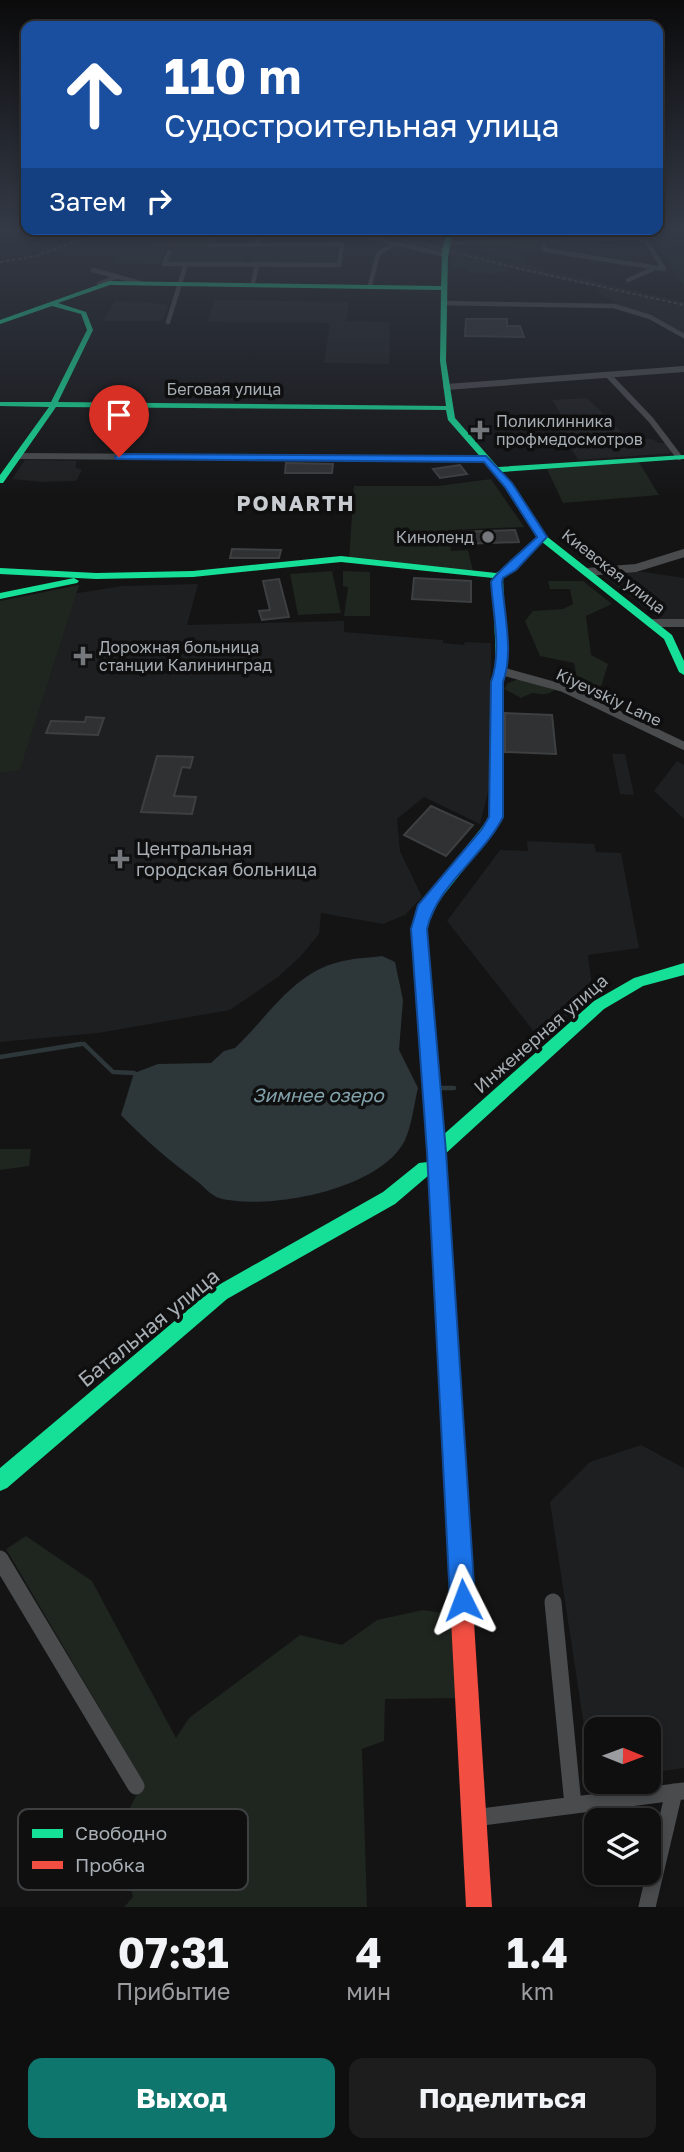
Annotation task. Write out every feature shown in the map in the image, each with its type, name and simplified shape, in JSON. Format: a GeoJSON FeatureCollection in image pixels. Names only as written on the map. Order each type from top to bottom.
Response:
{"type":"FeatureCollection","features":[{"type":"Feature","properties":{"kind":"main road"},"geometry":{"type":"LineString","coordinates":[[0,481],[52,406],[90,328],[86,320]]}},
{"type":"Feature","properties":{"kind":"main road","name":"Киевская улица"},"geometry":{"type":"LineString","coordinates":[[444,320],[446,387],[451,418],[491,465],[542,537],[671,641],[684,672]]}},
{"type":"Feature","properties":{"kind":"main road","name":"Беговая улица"},"geometry":{"type":"LineString","coordinates":[[0,404],[448,408]]}},
{"type":"Feature","properties":{"kind":"main road"},"geometry":{"type":"LineString","coordinates":[[491,465],[682,457]]}},
{"type":"Feature","properties":{"kind":"main road"},"geometry":{"type":"LineString","coordinates":[[0,571],[96,576],[198,574],[281,563],[341,559],[498,576],[512,568],[542,537]]}},
{"type":"Feature","properties":{"kind":"main road"},"geometry":{"type":"LineString","coordinates":[[0,596],[96,576]]}},
{"type":"Feature","properties":{"kind":"main road"},"geometry":{"type":"LineString","coordinates":[[479,1907],[436,1152],[420,920],[424,909],[488,832],[496,817],[497,682],[501,671],[498,576]]}},
{"type":"Feature","properties":{"kind":"main road","name":"Инженерная улица"},"geometry":{"type":"LineString","coordinates":[[436,1152],[599,1005],[628,985],[654,975],[684,969]]}},
{"type":"Feature","properties":{"kind":"main road","name":"Батальная улица"},"geometry":{"type":"LineString","coordinates":[[0,1480],[221,1293],[389,1198],[425,1168],[436,1152]]}},
{"type":"Feature","properties":{"kind":"street"},"geometry":{"type":"LineString","coordinates":[[655,320],[684,336]]}},
{"type":"Feature","properties":{"kind":"street"},"geometry":{"type":"LineString","coordinates":[[446,387],[684,369]]}},
{"type":"Feature","properties":{"kind":"street"},"geometry":{"type":"LineString","coordinates":[[608,375],[652,420],[682,457]]}},
{"type":"Feature","properties":{"kind":"street"},"geometry":{"type":"LineString","coordinates":[[17,456],[491,465]]}},
{"type":"Feature","properties":{"kind":"street"},"geometry":{"type":"LineString","coordinates":[[586,572],[636,568],[684,553]]}},
{"type":"Feature","properties":{"kind":"street"},"geometry":{"type":"LineString","coordinates":[[652,623],[684,623]]}},
{"type":"Feature","properties":{"kind":"street","name":"Kiyevskiy Lane"},"geometry":{"type":"LineString","coordinates":[[501,671],[563,688],[684,746]]}},
{"type":"Feature","properties":{"kind":"street"},"geometry":{"type":"LineString","coordinates":[[0,1559],[136,1786]]}},
{"type":"Feature","properties":{"kind":"street"},"geometry":{"type":"LineString","coordinates":[[553,1602],[573,1805]]}},
{"type":"Feature","properties":{"kind":"street"},"geometry":{"type":"LineString","coordinates":[[474,1818],[679,1791],[647,1907]]}},
{"type":"Feature","properties":{"kind":"shaded area"},"geometry":{"type":"Polygon","coordinates":[[[103,320],[162,320],[162,321],[103,320]]]}},
{"type":"Feature","properties":{"kind":"shaded area"},"geometry":{"type":"Polygon","coordinates":[[[658,320],[684,320],[684,334],[658,320]]]}},
{"type":"Feature","properties":{"kind":"shaded area"},"geometry":{"type":"Polygon","coordinates":[[[208,322],[390,322],[389,364],[324,363],[330,323],[208,322]]]}},
{"type":"Feature","properties":{"kind":"shaded area"},"geometry":{"type":"Polygon","coordinates":[[[587,398],[630,440],[652,439],[666,443],[673,453],[578,460],[559,428],[569,427],[552,400],[587,398]]]}},
{"type":"Feature","properties":{"kind":"shaded area"},"geometry":{"type":"Polygon","coordinates":[[[25,460],[77,461],[75,467],[82,470],[76,481],[12,479],[25,460]]]}},
{"type":"Feature","properties":{"kind":"shaded area"},"geometry":{"type":"Polygon","coordinates":[[[638,461],[659,495],[563,503],[547,469],[638,461]]]}},
{"type":"Feature","properties":{"kind":"shaded area"},"geometry":{"type":"Polygon","coordinates":[[[491,479],[524,527],[448,530],[451,551],[468,550],[473,571],[349,559],[354,486],[438,486],[491,479]]]}},
{"type":"Feature","properties":{"kind":"shaded area"},"geometry":{"type":"Polygon","coordinates":[[[332,571],[341,613],[298,615],[290,574],[332,571]]]}},
{"type":"Feature","properties":{"kind":"shaded area"},"geometry":{"type":"Polygon","coordinates":[[[343,571],[370,572],[370,616],[344,616],[348,587],[343,586],[343,571]]]}},
{"type":"Feature","properties":{"kind":"shaded area"},"geometry":{"type":"Polygon","coordinates":[[[602,572],[644,572],[684,578],[684,620],[659,619],[602,572]]]}},
{"type":"Feature","properties":{"kind":"shaded area"},"geometry":{"type":"Polygon","coordinates":[[[548,581],[583,581],[612,604],[586,616],[591,655],[608,664],[601,687],[577,679],[574,663],[540,656],[525,621],[533,611],[563,609],[573,604],[570,589],[550,589],[548,581]]]}},
{"type":"Feature","properties":{"kind":"shaded area"},"geometry":{"type":"Polygon","coordinates":[[[198,584],[187,625],[344,621],[344,632],[443,640],[443,643],[464,645],[465,642],[491,643],[490,784],[480,824],[424,797],[397,819],[400,851],[422,897],[405,915],[383,924],[321,913],[319,934],[300,957],[278,977],[230,1010],[98,1033],[0,1042],[0,605],[123,586],[198,584]]]}},
{"type":"Feature","properties":{"kind":"shaded area"},"geometry":{"type":"Polygon","coordinates":[[[79,585],[20,770],[0,773],[0,601],[79,585]]]}},
{"type":"Feature","properties":{"kind":"shaded area"},"geometry":{"type":"Polygon","coordinates":[[[521,678],[555,690],[546,694],[532,693],[521,698],[504,689],[508,683],[521,678]]]}},
{"type":"Feature","properties":{"kind":"shaded area"},"geometry":{"type":"Polygon","coordinates":[[[612,754],[625,754],[634,795],[620,794],[612,754]]]}},
{"type":"Feature","properties":{"kind":"shaded area"},"geometry":{"type":"Polygon","coordinates":[[[677,761],[684,765],[684,819],[654,791],[677,761]]]}},
{"type":"Feature","properties":{"kind":"shaded area"},"geometry":{"type":"Polygon","coordinates":[[[527,841],[594,844],[596,852],[621,853],[639,948],[588,955],[593,995],[539,1038],[447,921],[500,850],[528,851],[527,841]]]}},
{"type":"Feature","properties":{"kind":"shaded area"},"geometry":{"type":"Polygon","coordinates":[[[0,1149],[31,1149],[29,1166],[0,1170],[0,1149]]]}},
{"type":"Feature","properties":{"kind":"shaded area"},"geometry":{"type":"Polygon","coordinates":[[[641,1445],[684,1468],[684,1768],[662,1771],[662,1717],[584,1717],[584,1726],[550,1502],[590,1462],[641,1445]]]}},
{"type":"Feature","properties":{"kind":"shaded area"},"geometry":{"type":"Polygon","coordinates":[[[26,1536],[92,1581],[176,1738],[189,1718],[300,1635],[342,1645],[377,1620],[423,1610],[463,1616],[462,1698],[385,1699],[384,1741],[362,1749],[367,1907],[124,1907],[133,1897],[131,1890],[248,1890],[248,1809],[130,1809],[143,1782],[6,1549],[26,1536]]]}},
{"type":"Feature","properties":{"kind":"water","name":"Зимнее озеро"},"geometry":{"type":"Polygon","coordinates":[[[382,956],[395,962],[403,1000],[399,1050],[418,1088],[405,1140],[392,1157],[373,1172],[348,1184],[293,1199],[240,1201],[219,1198],[158,1150],[121,1115],[134,1073],[158,1064],[211,1063],[224,1051],[235,1048],[294,986],[308,976],[339,962],[382,956]]]}},
{"type":"Feature","properties":{"kind":"building"},"geometry":{"type":"Polygon","coordinates":[[[466,320],[507,320],[507,326],[520,326],[524,337],[465,336],[466,320]]]}},
{"type":"Feature","properties":{"kind":"building"},"geometry":{"type":"Polygon","coordinates":[[[286,463],[333,464],[332,473],[285,473],[286,463]]]}},
{"type":"Feature","properties":{"kind":"building"},"geometry":{"type":"Polygon","coordinates":[[[460,465],[467,474],[440,478],[433,469],[460,465]]]}},
{"type":"Feature","properties":{"kind":"building","name":"Киноленд"},"geometry":{"type":"Polygon","coordinates":[[[515,530],[519,542],[461,544],[457,532],[515,530]]]}},
{"type":"Feature","properties":{"kind":"building"},"geometry":{"type":"Polygon","coordinates":[[[232,549],[281,550],[279,558],[230,558],[232,549]]]}},
{"type":"Feature","properties":{"kind":"building"},"geometry":{"type":"Polygon","coordinates":[[[414,578],[471,581],[471,602],[412,599],[414,578]]]}},
{"type":"Feature","properties":{"kind":"building"},"geometry":{"type":"Polygon","coordinates":[[[279,579],[289,617],[262,620],[259,611],[270,610],[263,581],[279,579]]]}},
{"type":"Feature","properties":{"kind":"building"},"geometry":{"type":"Polygon","coordinates":[[[505,713],[552,715],[556,754],[505,752],[505,713]]]}},
{"type":"Feature","properties":{"kind":"building"},"geometry":{"type":"Polygon","coordinates":[[[86,717],[104,718],[98,735],[46,733],[51,721],[85,722],[86,717]]]}},
{"type":"Feature","properties":{"kind":"building"},"geometry":{"type":"Polygon","coordinates":[[[157,756],[193,757],[190,768],[182,767],[174,796],[196,797],[192,814],[141,812],[157,756]]]}},
{"type":"Feature","properties":{"kind":"building"},"geometry":{"type":"Polygon","coordinates":[[[431,806],[473,825],[446,856],[404,835],[431,806]]]}},
{"type":"Feature","properties":{"kind":"waterway"},"geometry":{"type":"LineString","coordinates":[[0,1057],[81,1044]]}},
{"type":"Feature","properties":{"kind":"waterway"},"geometry":{"type":"LineString","coordinates":[[70,1046],[84,1044]]}},
{"type":"Feature","properties":{"kind":"waterway"},"geometry":{"type":"LineString","coordinates":[[84,1044],[113,1072],[134,1073]]}},
{"type":"Feature","properties":{"kind":"waterway"},"geometry":{"type":"LineString","coordinates":[[436,1088],[454,1088]]}},
{"type":"Feature","properties":{"kind":"traffic: fast"},"geometry":{"type":"LineString","coordinates":[[0,322],[6,320]]}},
{"type":"Feature","properties":{"kind":"traffic: fast"},"geometry":{"type":"LineString","coordinates":[[0,481],[53,406],[90,330],[86,320]]}},
{"type":"Feature","properties":{"kind":"traffic: fast"},"geometry":{"type":"LineString","coordinates":[[444,320],[443,361],[451,418],[509,485],[542,537],[668,637],[684,672]]}},
{"type":"Feature","properties":{"kind":"traffic: fast"},"geometry":{"type":"LineString","coordinates":[[0,404],[448,408]]}},
{"type":"Feature","properties":{"kind":"traffic: fast"},"geometry":{"type":"LineString","coordinates":[[496,470],[684,457]]}},
{"type":"Feature","properties":{"kind":"traffic: fast"},"geometry":{"type":"LineString","coordinates":[[498,576],[512,568],[542,537]]}},
{"type":"Feature","properties":{"kind":"traffic: fast"},"geometry":{"type":"LineString","coordinates":[[0,571],[96,576],[193,574],[341,559],[498,576]]}},
{"type":"Feature","properties":{"kind":"traffic: fast"},"geometry":{"type":"LineString","coordinates":[[458,1543],[436,1152],[419,929],[433,899],[496,817],[497,682],[501,671],[498,576]]}},
{"type":"Feature","properties":{"kind":"traffic: fast"},"geometry":{"type":"LineString","coordinates":[[0,596],[74,581]]}},
{"type":"Feature","properties":{"kind":"traffic: fast"},"geometry":{"type":"LineString","coordinates":[[436,1152],[599,1005],[639,982],[684,969]]}},
{"type":"Feature","properties":{"kind":"traffic: fast"},"geometry":{"type":"LineString","coordinates":[[0,1481],[221,1293],[389,1198],[425,1168]]}},
{"type":"Feature","properties":{"kind":"traffic: jam"},"geometry":{"type":"LineString","coordinates":[[458,1543],[479,1907]]}},
{"type":"Feature","properties":{"kind":"place","name":"Поликлинника профмедосмотров"},"geometry":{"type":"Point","coordinates":[480,430]}},
{"type":"Feature","properties":{"kind":"place","name":"Киноленд"},"geometry":{"type":"Point","coordinates":[488,537]}},
{"type":"Feature","properties":{"kind":"place","name":"Дорожная больница станции Калининград"},"geometry":{"type":"Point","coordinates":[83,656]}},
{"type":"Feature","properties":{"kind":"place","name":"Центральная городская больница"},"geometry":{"type":"Point","coordinates":[120,859]}},
{"type":"Feature","properties":{"kind":"district","name":"PONARTH"},"geometry":{"type":"Point","coordinates":[296,504]}},
{"type":"Feature","properties":{"kind":"route"},"geometry":{"type":"LineString","coordinates":[[119,457],[486,459],[509,485],[542,537],[512,568],[498,576],[497,582],[501,671],[497,682],[496,817],[488,832],[424,909],[419,929],[436,1152],[463,1600]]}}]}
